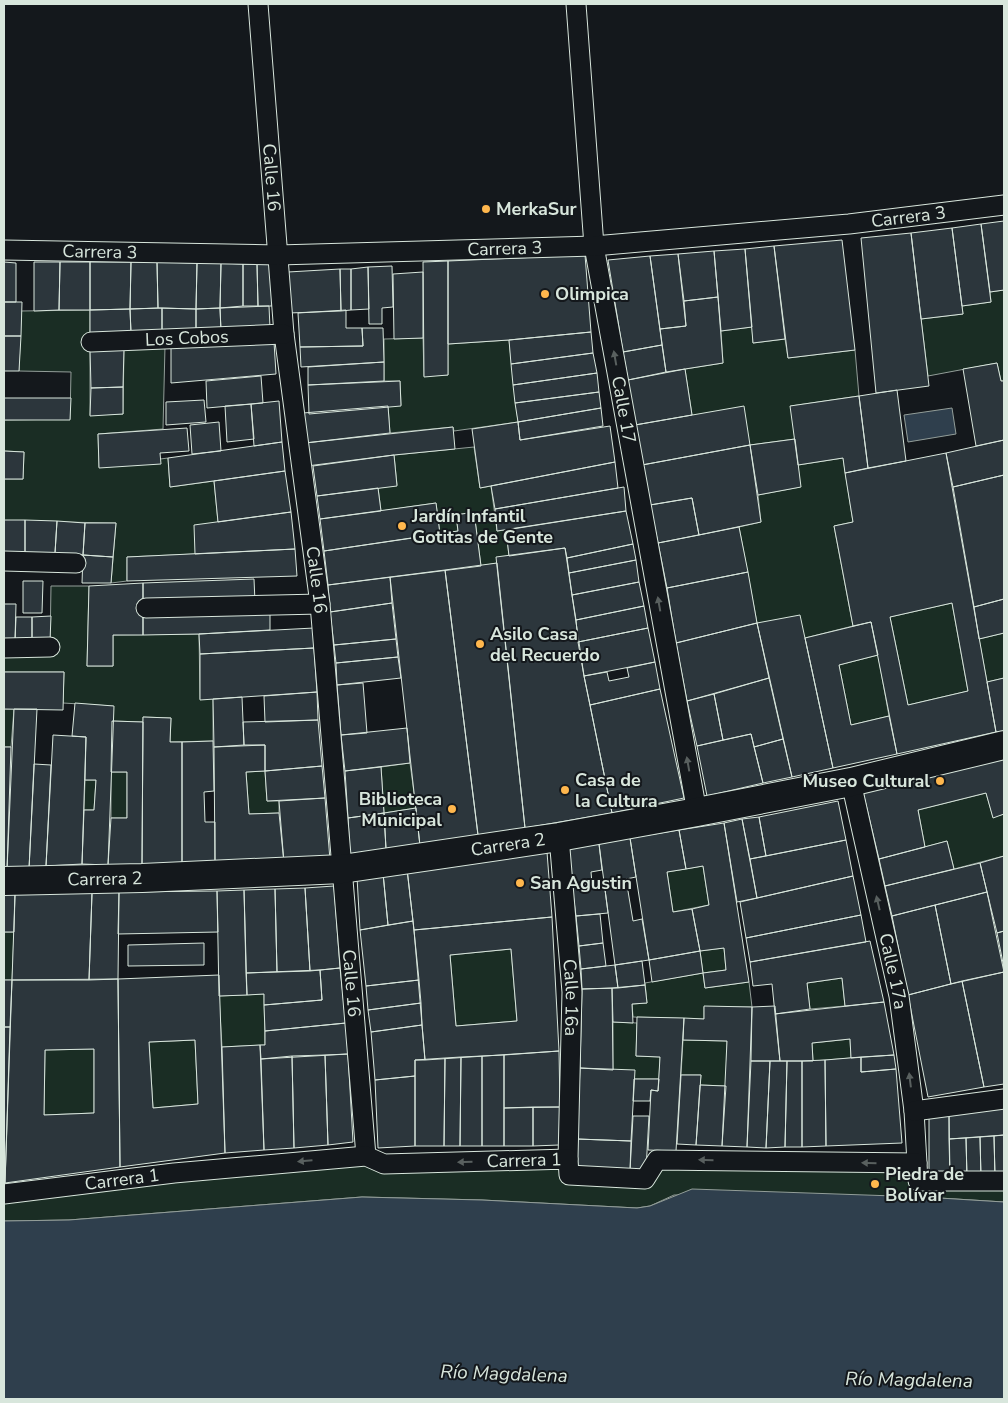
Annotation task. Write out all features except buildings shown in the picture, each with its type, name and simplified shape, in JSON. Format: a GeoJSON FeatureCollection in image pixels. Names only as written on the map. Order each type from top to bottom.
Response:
{"type":"FeatureCollection","features":[{"type":"Feature","properties":{"kind":"main road","name":"Carrera 2"},"geometry":{"type":"LineString","coordinates":[[4,881],[142,878],[342,869],[558,837],[697,812],[851,782],[1004,745]]}},
{"type":"Feature","properties":{"kind":"street","name":"Calle 16"},"geometry":{"type":"LineString","coordinates":[[258,4],[284,334],[320,604],[366,1156]]}},
{"type":"Feature","properties":{"kind":"street","name":"Calle 17"},"geometry":{"type":"LineString","coordinates":[[576,4],[594,246],[697,812]]}},
{"type":"Feature","properties":{"kind":"street","name":"Carrera 3"},"geometry":{"type":"LineString","coordinates":[[4,250],[278,255],[594,246],[849,224],[1004,205]]}},
{"type":"Feature","properties":{"kind":"street","name":"Los Cobos"},"geometry":{"type":"LineString","coordinates":[[91,342],[284,334]]}},
{"type":"Feature","properties":{"kind":"street"},"geometry":{"type":"LineString","coordinates":[[4,561],[76,563]]}},
{"type":"Feature","properties":{"kind":"street"},"geometry":{"type":"LineString","coordinates":[[146,608],[320,604]]}},
{"type":"Feature","properties":{"kind":"street"},"geometry":{"type":"LineString","coordinates":[[4,648],[50,647]]}},
{"type":"Feature","properties":{"kind":"street","name":"Calle 17a"},"geometry":{"type":"LineString","coordinates":[[851,782],[899,996],[914,1111],[917,1163]]}},
{"type":"Feature","properties":{"kind":"street","name":"Calle 16a"},"geometry":{"type":"LineString","coordinates":[[558,837],[572,992],[568,1159]]}},
{"type":"Feature","properties":{"kind":"street"},"geometry":{"type":"LineString","coordinates":[[914,1111],[1004,1099]]}},
{"type":"Feature","properties":{"kind":"street","name":"Carrera 1"},"geometry":{"type":"LineString","coordinates":[[4,1194],[174,1173],[366,1156],[384,1164],[568,1159],[569,1175],[645,1179],[658,1160],[917,1163]]}},
{"type":"Feature","properties":{"kind":"street"},"geometry":{"type":"LineString","coordinates":[[917,1163],[918,1181],[1004,1181]]}},
{"type":"Feature","properties":{"kind":"green space"},"geometry":{"type":"Polygon","coordinates":[[[1004,290],[1004,381],[1001,381],[997,363],[928,376],[921,319],[963,314],[962,306],[991,302],[990,292],[1004,290]]]}},
{"type":"Feature","properties":{"kind":"green space"},"geometry":{"type":"Polygon","coordinates":[[[90,310],[90,415],[123,414],[124,347],[165,346],[163,429],[98,434],[99,467],[168,458],[170,487],[214,481],[218,522],[195,554],[127,557],[127,581],[111,583],[116,523],[4,521],[4,479],[23,479],[24,452],[4,451],[4,420],[70,419],[71,372],[19,371],[21,311],[90,310]]]}},
{"type":"Feature","properties":{"kind":"green space"},"geometry":{"type":"Polygon","coordinates":[[[752,327],[753,343],[785,339],[788,358],[855,350],[859,396],[791,406],[795,439],[750,445],[692,415],[685,369],[723,363],[721,331],[752,327]]]}},
{"type":"Feature","properties":{"kind":"green space"},"geometry":{"type":"Polygon","coordinates":[[[423,338],[424,376],[448,375],[448,344],[509,340],[518,422],[454,431],[453,427],[390,433],[388,406],[401,405],[400,381],[384,381],[384,339],[423,338]]]}},
{"type":"Feature","properties":{"kind":"green space"},"geometry":{"type":"Polygon","coordinates":[[[474,447],[480,488],[491,486],[497,531],[506,530],[509,556],[497,563],[481,566],[474,512],[456,515],[458,531],[440,534],[436,503],[381,511],[378,488],[397,485],[394,455],[474,447]]]}},
{"type":"Feature","properties":{"kind":"green space"},"geometry":{"type":"Polygon","coordinates":[[[843,458],[853,522],[834,526],[853,626],[805,638],[757,623],[739,527],[761,522],[758,495],[800,487],[798,465],[843,458]]]}},
{"type":"Feature","properties":{"kind":"green space"},"geometry":{"type":"Polygon","coordinates":[[[51,586],[89,586],[87,666],[113,666],[113,635],[199,634],[200,699],[213,699],[213,741],[170,742],[171,718],[143,717],[143,722],[112,721],[113,706],[63,703],[64,672],[4,672],[4,648],[50,647],[51,586]]]}},
{"type":"Feature","properties":{"kind":"green space"},"geometry":{"type":"Polygon","coordinates":[[[952,603],[968,691],[908,705],[890,617],[952,603]]]}},
{"type":"Feature","properties":{"kind":"green space"},"geometry":{"type":"Polygon","coordinates":[[[1004,633],[1004,678],[987,682],[979,639],[1004,633]]]}},
{"type":"Feature","properties":{"kind":"green space"},"geometry":{"type":"Polygon","coordinates":[[[878,655],[889,716],[851,725],[839,665],[878,655]]]}},
{"type":"Feature","properties":{"kind":"green space"},"geometry":{"type":"Polygon","coordinates":[[[4,709],[14,709],[11,747],[4,747],[4,709]]]}},
{"type":"Feature","properties":{"kind":"green space"},"geometry":{"type":"Polygon","coordinates":[[[410,763],[416,808],[384,813],[381,767],[410,763]]]}},
{"type":"Feature","properties":{"kind":"green space"},"geometry":{"type":"Polygon","coordinates":[[[265,771],[267,801],[279,801],[279,813],[249,814],[246,772],[265,771]]]}},
{"type":"Feature","properties":{"kind":"green space"},"geometry":{"type":"Polygon","coordinates":[[[111,772],[127,772],[127,818],[111,818],[111,772]]]}},
{"type":"Feature","properties":{"kind":"green space"},"geometry":{"type":"Polygon","coordinates":[[[85,780],[96,780],[94,810],[84,810],[85,780]]]}},
{"type":"Feature","properties":{"kind":"green space"},"geometry":{"type":"Polygon","coordinates":[[[986,793],[993,817],[1004,814],[1004,856],[954,869],[947,841],[925,847],[918,810],[986,793]]]}},
{"type":"Feature","properties":{"kind":"green space"},"geometry":{"type":"Polygon","coordinates":[[[703,866],[709,905],[673,912],[667,872],[703,866]]]}},
{"type":"Feature","properties":{"kind":"green space"},"geometry":{"type":"Polygon","coordinates":[[[4,932],[14,932],[12,980],[4,980],[4,932]]]}},
{"type":"Feature","properties":{"kind":"green space"},"geometry":{"type":"Polygon","coordinates":[[[724,948],[726,970],[703,973],[700,951],[724,948]]]}},
{"type":"Feature","properties":{"kind":"green space"},"geometry":{"type":"Polygon","coordinates":[[[511,949],[517,1021],[456,1026],[450,955],[511,949]]]}},
{"type":"Feature","properties":{"kind":"green space"},"geometry":{"type":"Polygon","coordinates":[[[703,973],[705,988],[749,982],[752,1007],[704,1007],[704,1019],[633,1017],[632,1004],[647,1003],[645,983],[703,973]]]}},
{"type":"Feature","properties":{"kind":"green space"},"geometry":{"type":"Polygon","coordinates":[[[842,978],[845,1006],[810,1009],[807,983],[842,978]]]}},
{"type":"Feature","properties":{"kind":"green space"},"geometry":{"type":"Polygon","coordinates":[[[264,994],[265,1045],[222,1047],[219,996],[264,994]]]}},
{"type":"Feature","properties":{"kind":"green space"},"geometry":{"type":"Polygon","coordinates":[[[613,1022],[637,1023],[636,1056],[660,1057],[659,1079],[634,1079],[613,1070],[613,1022]]]}},
{"type":"Feature","properties":{"kind":"green space"},"geometry":{"type":"Polygon","coordinates":[[[850,1039],[851,1058],[813,1061],[812,1043],[850,1039]]]}},
{"type":"Feature","properties":{"kind":"green space"},"geometry":{"type":"Polygon","coordinates":[[[195,1040],[198,1104],[153,1108],[149,1042],[195,1040]]]}},
{"type":"Feature","properties":{"kind":"green space"},"geometry":{"type":"Polygon","coordinates":[[[683,1040],[727,1041],[726,1086],[700,1085],[701,1075],[681,1075],[683,1040]]]}},
{"type":"Feature","properties":{"kind":"green space"},"geometry":{"type":"Polygon","coordinates":[[[94,1049],[94,1113],[44,1115],[45,1050],[94,1049]]]}},
{"type":"Feature","properties":{"kind":"green space"},"geometry":{"type":"Polygon","coordinates":[[[366,1156],[568,1159],[645,1179],[657,1160],[917,1163],[918,1181],[1004,1181],[1004,1202],[923,1197],[674,1195],[650,1206],[637,1208],[482,1200],[362,1197],[69,1220],[4,1221],[4,1194],[366,1156]]]}},
{"type":"Feature","properties":{"kind":"water"},"geometry":{"type":"Polygon","coordinates":[[[952,408],[956,434],[908,442],[904,415],[952,408]]]}},
{"type":"Feature","properties":{"kind":"water","name":"Río Magdalena"},"geometry":{"type":"Polygon","coordinates":[[[692,1189],[923,1197],[1004,1202],[1004,1399],[4,1399],[4,1221],[69,1220],[362,1197],[482,1200],[637,1208],[650,1206],[692,1189]]]}},
{"type":"Feature","properties":{"kind":"place","name":"MerkaSur"},"geometry":{"type":"Point","coordinates":[486,209]}},
{"type":"Feature","properties":{"kind":"place","name":"Olimpica"},"geometry":{"type":"Point","coordinates":[545,294]}},
{"type":"Feature","properties":{"kind":"place","name":"Jardín Infantil Gotitas de Gente"},"geometry":{"type":"Point","coordinates":[402,526]}},
{"type":"Feature","properties":{"kind":"place","name":"Asilo Casa del Recuerdo"},"geometry":{"type":"Point","coordinates":[480,644]}},
{"type":"Feature","properties":{"kind":"place","name":"Museo Cultural"},"geometry":{"type":"Point","coordinates":[940,781]}},
{"type":"Feature","properties":{"kind":"place","name":"Casa de la Cultura"},"geometry":{"type":"Point","coordinates":[565,790]}},
{"type":"Feature","properties":{"kind":"place","name":"Biblioteca Municipal"},"geometry":{"type":"Point","coordinates":[452,809]}},
{"type":"Feature","properties":{"kind":"place","name":"San Agustin"},"geometry":{"type":"Point","coordinates":[520,883]}},
{"type":"Feature","properties":{"kind":"place","name":"Piedra de Bolívar"},"geometry":{"type":"Point","coordinates":[875,1184]}}]}
